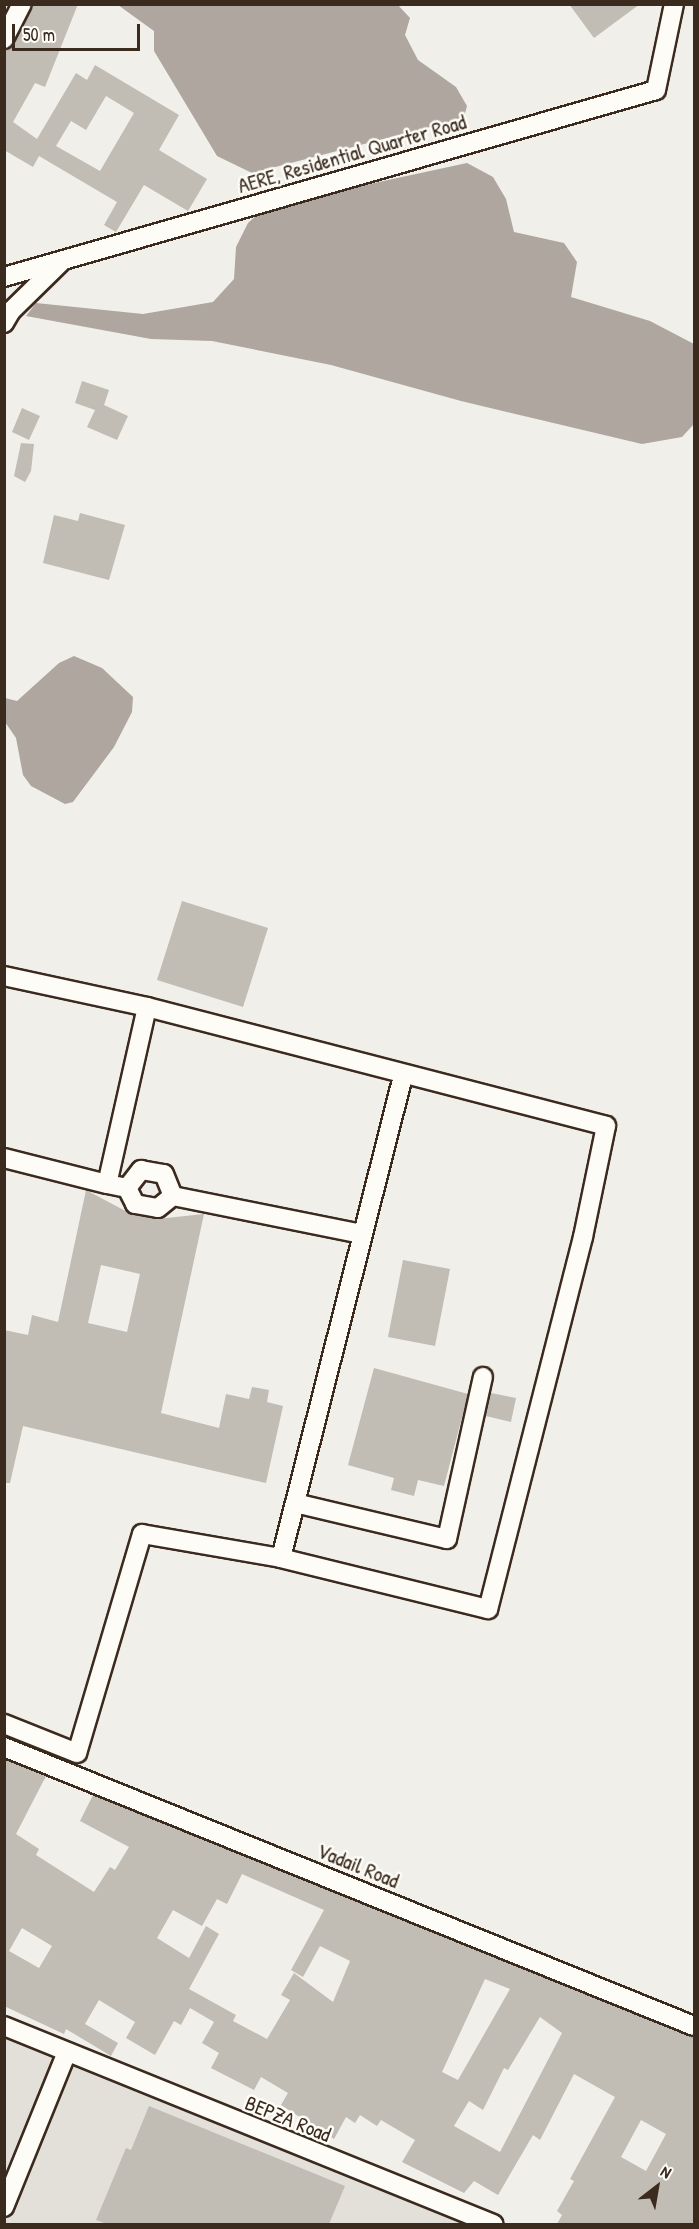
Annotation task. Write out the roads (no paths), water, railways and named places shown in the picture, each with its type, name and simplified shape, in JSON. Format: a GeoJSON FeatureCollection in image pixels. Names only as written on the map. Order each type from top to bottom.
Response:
{"type":"FeatureCollection","features":[{"type":"Feature","properties":{"kind":"street"},"geometry":{"type":"LineString","coordinates":[[4,39],[22,4]]}},
{"type":"Feature","properties":{"kind":"street","name":"AERE, Residential Quarter Road"},"geometry":{"type":"LineString","coordinates":[[4,277],[656,90],[674,4]]}},
{"type":"Feature","properties":{"kind":"street","name":"AERE, Residential Quarter Road"},"geometry":{"type":"LineString","coordinates":[[7,315],[62,261]]}},
{"type":"Feature","properties":{"kind":"street"},"geometry":{"type":"LineString","coordinates":[[4,976],[147,1007],[606,1126],[583,1237],[488,1609],[281,1558],[142,1534],[77,1753],[4,1724]]}},
{"type":"Feature","properties":{"kind":"street"},"geometry":{"type":"LineString","coordinates":[[107,1184],[147,1007]]}},
{"type":"Feature","properties":{"kind":"street"},"geometry":{"type":"LineString","coordinates":[[281,1558],[404,1074]]}},
{"type":"Feature","properties":{"kind":"street"},"geometry":{"type":"LineString","coordinates":[[4,1158],[127,1188]]}},
{"type":"Feature","properties":{"kind":"street"},"geometry":{"type":"LineString","coordinates":[[127,1188],[141,1170],[164,1174],[173,1196]]}},
{"type":"Feature","properties":{"kind":"street"},"geometry":{"type":"LineString","coordinates":[[127,1188],[135,1203],[158,1208],[173,1196]]}},
{"type":"Feature","properties":{"kind":"street"},"geometry":{"type":"LineString","coordinates":[[173,1196],[362,1234]]}},
{"type":"Feature","properties":{"kind":"street"},"geometry":{"type":"LineString","coordinates":[[295,1503],[447,1539],[483,1377]]}},
{"type":"Feature","properties":{"kind":"street","name":"Vadail Road"},"geometry":{"type":"LineString","coordinates":[[4,1747],[694,2026]]}},
{"type":"Feature","properties":{"kind":"street","name":"BEPZA Road"},"geometry":{"type":"LineString","coordinates":[[4,2026],[493,2224]]}},
{"type":"Feature","properties":{"kind":"street"},"geometry":{"type":"LineString","coordinates":[[4,2207],[68,2052]]}}]}
